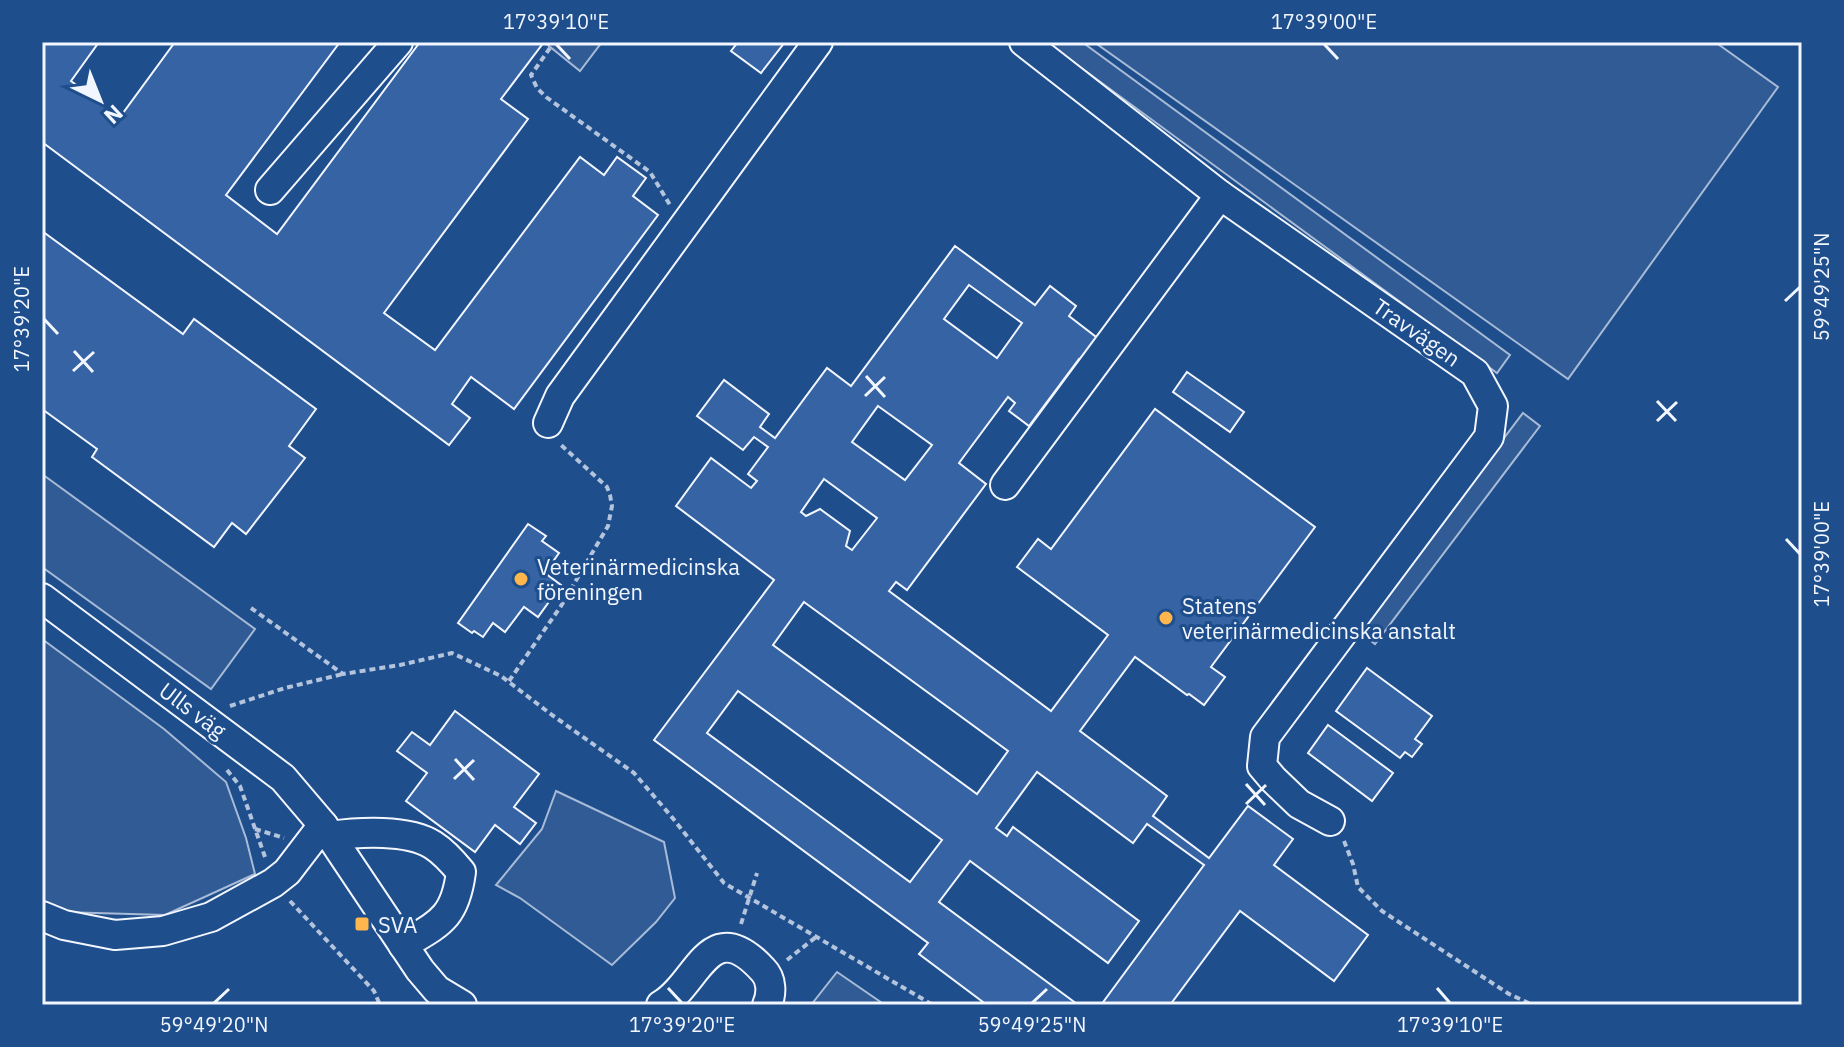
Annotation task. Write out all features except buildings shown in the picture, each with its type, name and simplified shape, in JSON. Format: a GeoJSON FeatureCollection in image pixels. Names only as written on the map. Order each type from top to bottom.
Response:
{"type":"FeatureCollection","features":[{"type":"Feature","properties":{"kind":"street"},"geometry":{"type":"LineString","coordinates":[[270,190],[398,42]]}},
{"type":"Feature","properties":{"kind":"street"},"geometry":{"type":"LineString","coordinates":[[548,423],[560,396],[818,42]]}},
{"type":"Feature","properties":{"kind":"street","name":"Travvägen"},"geometry":{"type":"LineString","coordinates":[[1024,42],[1220,195],[1475,373],[1493,406],[1489,437],[1265,737],[1262,766],[1299,804],[1330,821]]}},
{"type":"Feature","properties":{"kind":"street"},"geometry":{"type":"LineString","coordinates":[[1005,485],[1220,195]]}},
{"type":"Feature","properties":{"kind":"street","name":"Ulls väg"},"geometry":{"type":"LineString","coordinates":[[42,598],[283,778],[326,830],[438,998],[462,1005]]}},
{"type":"Feature","properties":{"kind":"street"},"geometry":{"type":"LineString","coordinates":[[42,916],[64,925],[115,935],[163,931],[211,917],[273,883],[326,830],[408,836],[430,843],[449,857],[461,872],[452,908],[440,923],[403,945]]}},
{"type":"Feature","properties":{"kind":"street"},"geometry":{"type":"LineString","coordinates":[[661,1005],[713,951],[730,948],[752,958],[768,975],[771,995],[767,1005]]}},
{"type":"Feature","properties":{"kind":"path"},"geometry":{"type":"LineString","coordinates":[[550,48],[531,75],[537,88],[650,172],[682,229]]}},
{"type":"Feature","properties":{"kind":"path"},"geometry":{"type":"LineString","coordinates":[[508,682],[579,578],[608,526],[612,506],[607,487],[554,439],[548,423]]}},
{"type":"Feature","properties":{"kind":"path"},"geometry":{"type":"LineString","coordinates":[[251,608],[343,674]]}},
{"type":"Feature","properties":{"kind":"path"},"geometry":{"type":"LineString","coordinates":[[203,718],[285,688],[452,653],[501,676],[634,773],[724,883],[933,1005]]}},
{"type":"Feature","properties":{"kind":"path"},"geometry":{"type":"LineString","coordinates":[[225,768],[240,786],[273,883],[374,991],[380,1005]]}},
{"type":"Feature","properties":{"kind":"path"},"geometry":{"type":"LineString","coordinates":[[1330,821],[1345,843],[1358,887],[1382,911],[1509,994],[1533,1005]]}},
{"type":"Feature","properties":{"kind":"path"},"geometry":{"type":"LineString","coordinates":[[734,950],[757,873]]}},
{"type":"Feature","properties":{"kind":"path"},"geometry":{"type":"LineString","coordinates":[[768,975],[816,937]]}},
{"type":"Feature","properties":{"kind":"shaded area"},"geometry":{"type":"Polygon","coordinates":[[[544,42],[602,42],[580,71],[544,42]]]}},
{"type":"Feature","properties":{"kind":"shaded area"},"geometry":{"type":"Polygon","coordinates":[[[1046,42],[1082,42],[1510,355],[1497,373],[1046,42]]]}},
{"type":"Feature","properties":{"kind":"shaded area"},"geometry":{"type":"Polygon","coordinates":[[[1094,42],[1715,42],[1778,87],[1568,379],[1094,42]]]}},
{"type":"Feature","properties":{"kind":"shaded area"},"geometry":{"type":"Polygon","coordinates":[[[1523,413],[1540,426],[1375,644],[1358,631],[1523,413]]]}},
{"type":"Feature","properties":{"kind":"shaded area"},"geometry":{"type":"Polygon","coordinates":[[[42,474],[255,629],[211,689],[42,567],[42,474]]]}},
{"type":"Feature","properties":{"kind":"shaded area"},"geometry":{"type":"Polygon","coordinates":[[[42,639],[164,729],[226,782],[255,874],[165,915],[61,912],[42,901],[42,639]]]}},
{"type":"Feature","properties":{"kind":"shaded area"},"geometry":{"type":"Polygon","coordinates":[[[556,791],[664,842],[675,898],[656,922],[612,965],[520,898],[496,885],[542,829],[556,791]]]}},
{"type":"Feature","properties":{"kind":"shaded area"},"geometry":{"type":"Polygon","coordinates":[[[837,972],[885,1005],[811,1005],[837,972]]]}},
{"type":"Feature","properties":{"kind":"place","name":"Veterinärmedicinska föreningen"},"geometry":{"type":"Point","coordinates":[521,579]}},
{"type":"Feature","properties":{"kind":"place","name":"Statens veterinärmedicinska anstalt"},"geometry":{"type":"Point","coordinates":[1166,618]}},
{"type":"Feature","properties":{"kind":"place","name":"SVA"},"geometry":{"type":"Point","coordinates":[362,924]}}]}
